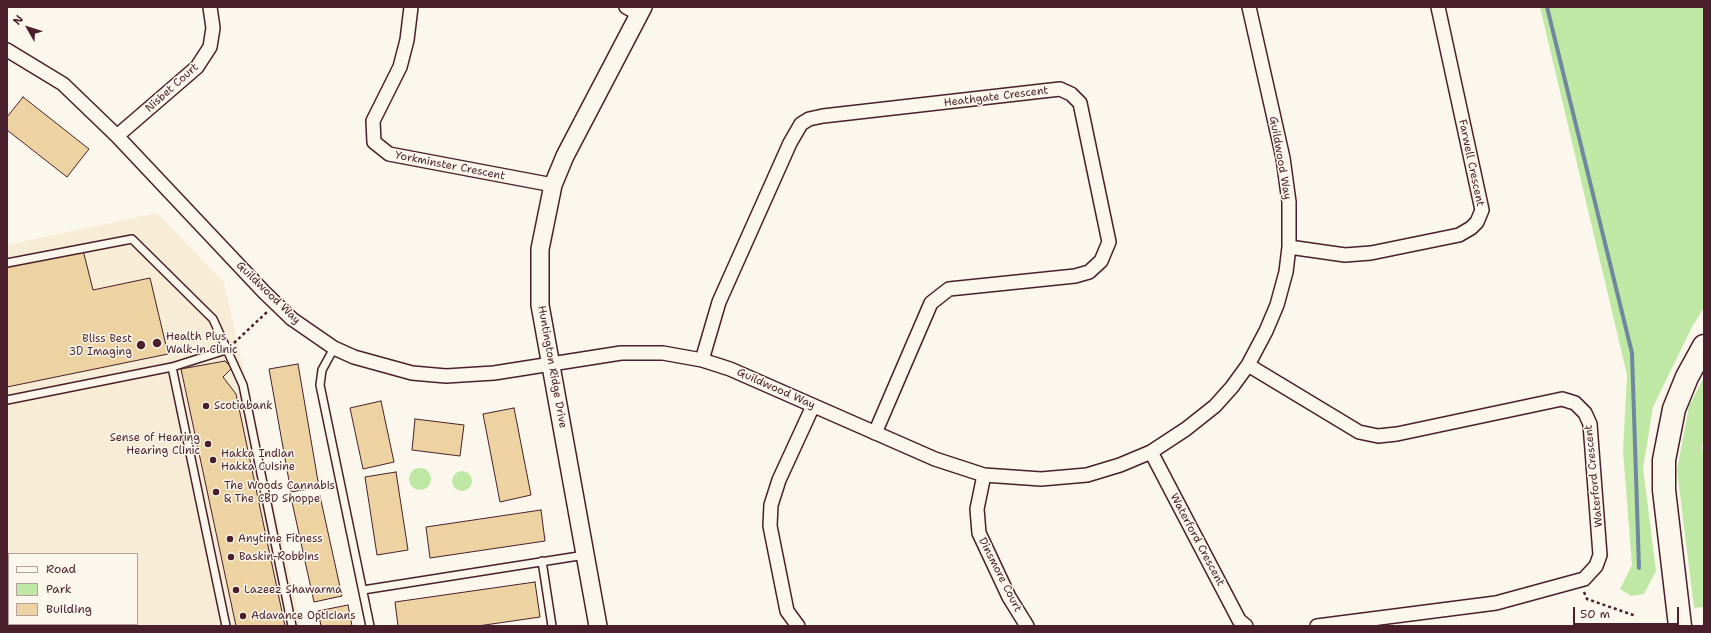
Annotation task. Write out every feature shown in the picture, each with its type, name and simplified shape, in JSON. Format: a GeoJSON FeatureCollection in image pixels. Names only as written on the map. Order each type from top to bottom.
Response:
{"type":"FeatureCollection","features":[{"type":"Feature","properties":{"kind":"highway"},"geometry":{"type":"LineString","coordinates":[[1680,626],[1664,490],[1664,460],[1674,409],[1687,377],[1704,346]]}},
{"type":"Feature","properties":{"kind":"street","name":"Nisbet Court"},"geometry":{"type":"LineString","coordinates":[[117,136],[197,67],[210,47],[213,28],[210,7]]}},
{"type":"Feature","properties":{"kind":"street","name":"Yorkminster Crescent"},"geometry":{"type":"LineString","coordinates":[[411,7],[407,40],[400,67],[373,120],[374,142],[389,154],[553,185]]}},
{"type":"Feature","properties":{"kind":"street","name":"Guildwood Way"},"geometry":{"type":"LineString","coordinates":[[7,50],[63,84],[117,136],[292,319],[334,348],[374,364],[412,373],[446,376],[494,373],[621,353],[663,354],[702,360],[730,369],[935,459],[984,475],[1041,479],[1087,475],[1120,466],[1151,452],[1186,429],[1215,406],[1248,365],[1266,332],[1277,305],[1286,272],[1289,247],[1288,202],[1282,158],[1249,7]]}},
{"type":"Feature","properties":{"kind":"street","name":"Farwell Crescent"},"geometry":{"type":"LineString","coordinates":[[1289,247],[1345,255],[1371,253],[1459,235],[1471,228],[1477,222],[1482,210],[1438,7]]}},
{"type":"Feature","properties":{"kind":"street","name":"Huntington Ridge Drive"},"geometry":{"type":"LineString","coordinates":[[598,626],[540,305],[540,256],[553,185],[565,156],[636,9]]}},
{"type":"Feature","properties":{"kind":"street","name":"Heathgate Crescent"},"geometry":{"type":"LineString","coordinates":[[702,360],[718,302],[790,143],[801,124],[809,119],[822,116],[1060,89],[1071,94],[1080,102],[1109,242],[1101,261],[1089,272],[1075,276],[949,289],[931,303],[875,433]]}},
{"type":"Feature","properties":{"kind":"street","name":"Waterford Crescent"},"geometry":{"type":"LineString","coordinates":[[1248,365],[1359,432],[1378,436],[1397,434],[1552,400],[1562,399],[1575,403],[1585,413],[1590,424],[1601,542],[1600,555],[1596,566],[1584,579]]}},
{"type":"Feature","properties":{"kind":"street"},"geometry":{"type":"LineString","coordinates":[[798,626],[787,611],[770,526],[771,505],[780,480],[813,406]]}},
{"type":"Feature","properties":{"kind":"street","name":"Waterford Crescent"},"geometry":{"type":"LineString","coordinates":[[1151,452],[1240,620],[1246,626]]}},
{"type":"Feature","properties":{"kind":"street","name":"Dinsmore Court"},"geometry":{"type":"LineString","coordinates":[[984,475],[978,509],[980,533],[1009,597],[1027,626]]}},
{"type":"Feature","properties":{"kind":"street"},"geometry":{"type":"LineString","coordinates":[[1317,626],[1496,603],[1584,579]]}},
{"type":"Feature","properties":{"kind":"lane"},"geometry":{"type":"LineString","coordinates":[[7,263],[132,240],[213,319],[243,385],[292,626]]}},
{"type":"Feature","properties":{"kind":"lane"},"geometry":{"type":"LineString","coordinates":[[334,348],[322,370],[320,385],[370,626]]}},
{"type":"Feature","properties":{"kind":"lane"},"geometry":{"type":"LineString","coordinates":[[7,400],[172,367],[226,350]]}},
{"type":"Feature","properties":{"kind":"lane"},"geometry":{"type":"LineString","coordinates":[[172,367],[226,626]]}},
{"type":"Feature","properties":{"kind":"lane"},"geometry":{"type":"LineString","coordinates":[[363,590],[585,555]]}},
{"type":"Feature","properties":{"kind":"lane"},"geometry":{"type":"LineString","coordinates":[[542,561],[552,626]]}},
{"type":"Feature","properties":{"kind":"path"},"geometry":{"type":"LineString","coordinates":[[226,350],[277,304]]}},
{"type":"Feature","properties":{"kind":"path"},"geometry":{"type":"LineString","coordinates":[[1584,579],[1584,593],[1587,599],[1636,616]]}},
{"type":"Feature","properties":{"kind":"shaded area"},"geometry":{"type":"Polygon","coordinates":[[[157,213],[224,282],[301,626],[7,626],[7,245],[157,213]]]}},
{"type":"Feature","properties":{"kind":"green space"},"geometry":{"type":"Polygon","coordinates":[[[1540,7],[1704,7],[1704,307],[1692,327],[1653,407],[1643,468],[1656,571],[1644,594],[1631,596],[1620,589],[1632,565],[1623,451],[1627,375],[1540,7]]]}},
{"type":"Feature","properties":{"kind":"green space"},"geometry":{"type":"Polygon","coordinates":[[[1704,377],[1704,436],[1702,447],[1704,458],[1704,607],[1694,608],[1677,470],[1689,406],[1704,377]]]}},
{"type":"Feature","properties":{"kind":"green space"},"geometry":{"type":"Polygon","coordinates":[[[416,468],[424,468],[431,475],[431,483],[424,490],[416,490],[409,483],[409,475],[416,468]]]}},
{"type":"Feature","properties":{"kind":"green space"},"geometry":{"type":"Polygon","coordinates":[[[458,471],[466,471],[472,477],[472,485],[466,491],[458,491],[452,485],[452,477],[458,471]]]}},
{"type":"Feature","properties":{"kind":"building"},"geometry":{"type":"Polygon","coordinates":[[[23,97],[89,149],[67,177],[7,130],[7,117],[23,97]]]}},
{"type":"Feature","properties":{"kind":"building"},"geometry":{"type":"Polygon","coordinates":[[[83,250],[93,290],[150,278],[168,354],[7,387],[7,267],[83,250]]]}},
{"type":"Feature","properties":{"kind":"building"},"geometry":{"type":"Polygon","coordinates":[[[225,361],[232,368],[223,377],[236,394],[285,626],[236,626],[181,369],[225,361]]]}},
{"type":"Feature","properties":{"kind":"building"},"geometry":{"type":"Polygon","coordinates":[[[298,364],[319,487],[291,492],[269,369],[298,364]]]}},
{"type":"Feature","properties":{"kind":"building"},"geometry":{"type":"Polygon","coordinates":[[[381,401],[394,462],[363,469],[350,408],[381,401]]]}},
{"type":"Feature","properties":{"kind":"building"},"geometry":{"type":"Polygon","coordinates":[[[514,408],[531,495],[500,502],[483,414],[514,408]]]}},
{"type":"Feature","properties":{"kind":"building"},"geometry":{"type":"Polygon","coordinates":[[[415,419],[464,425],[460,456],[412,450],[415,419]]]}},
{"type":"Feature","properties":{"kind":"building"},"geometry":{"type":"Polygon","coordinates":[[[396,472],[408,550],[377,555],[365,477],[396,472]]]}},
{"type":"Feature","properties":{"kind":"building"},"geometry":{"type":"Polygon","coordinates":[[[320,496],[342,596],[314,602],[292,502],[320,496]]]}},
{"type":"Feature","properties":{"kind":"building"},"geometry":{"type":"Polygon","coordinates":[[[541,510],[545,541],[430,558],[426,527],[541,510]]]}},
{"type":"Feature","properties":{"kind":"building"},"geometry":{"type":"Polygon","coordinates":[[[535,582],[540,617],[478,626],[398,626],[395,602],[535,582]]]}},
{"type":"Feature","properties":{"kind":"building"},"geometry":{"type":"Polygon","coordinates":[[[348,605],[352,626],[321,626],[318,611],[348,605]]]}},
{"type":"Feature","properties":{"kind":"waterway"},"geometry":{"type":"LineString","coordinates":[[1547,7],[1632,353],[1639,568]]}},
{"type":"Feature","properties":{"kind":"place","name":"Health Plus Walk-in Clinic"},"geometry":{"type":"Point","coordinates":[157,343]}},
{"type":"Feature","properties":{"kind":"place","name":"Bliss Best 3D Imaging"},"geometry":{"type":"Point","coordinates":[141,345]}},
{"type":"Feature","properties":{"kind":"place","name":"Scotiabank"},"geometry":{"type":"Point","coordinates":[206,406]}},
{"type":"Feature","properties":{"kind":"place","name":"Sense of Hearing Hearing Clinic"},"geometry":{"type":"Point","coordinates":[208,444]}},
{"type":"Feature","properties":{"kind":"place","name":"Hakka Indian Hakka Cuisine"},"geometry":{"type":"Point","coordinates":[213,460]}},
{"type":"Feature","properties":{"kind":"place","name":"The Woods Cannabis & The CBD Shoppe"},"geometry":{"type":"Point","coordinates":[216,492]}},
{"type":"Feature","properties":{"kind":"place","name":"Anytime Fitness"},"geometry":{"type":"Point","coordinates":[230,539]}},
{"type":"Feature","properties":{"kind":"place","name":"Baskin-Robbins"},"geometry":{"type":"Point","coordinates":[231,557]}},
{"type":"Feature","properties":{"kind":"place","name":"Lazeez Shawarma"},"geometry":{"type":"Point","coordinates":[236,590]}},
{"type":"Feature","properties":{"kind":"place","name":"Adavance Opticians"},"geometry":{"type":"Point","coordinates":[243,616]}}]}
